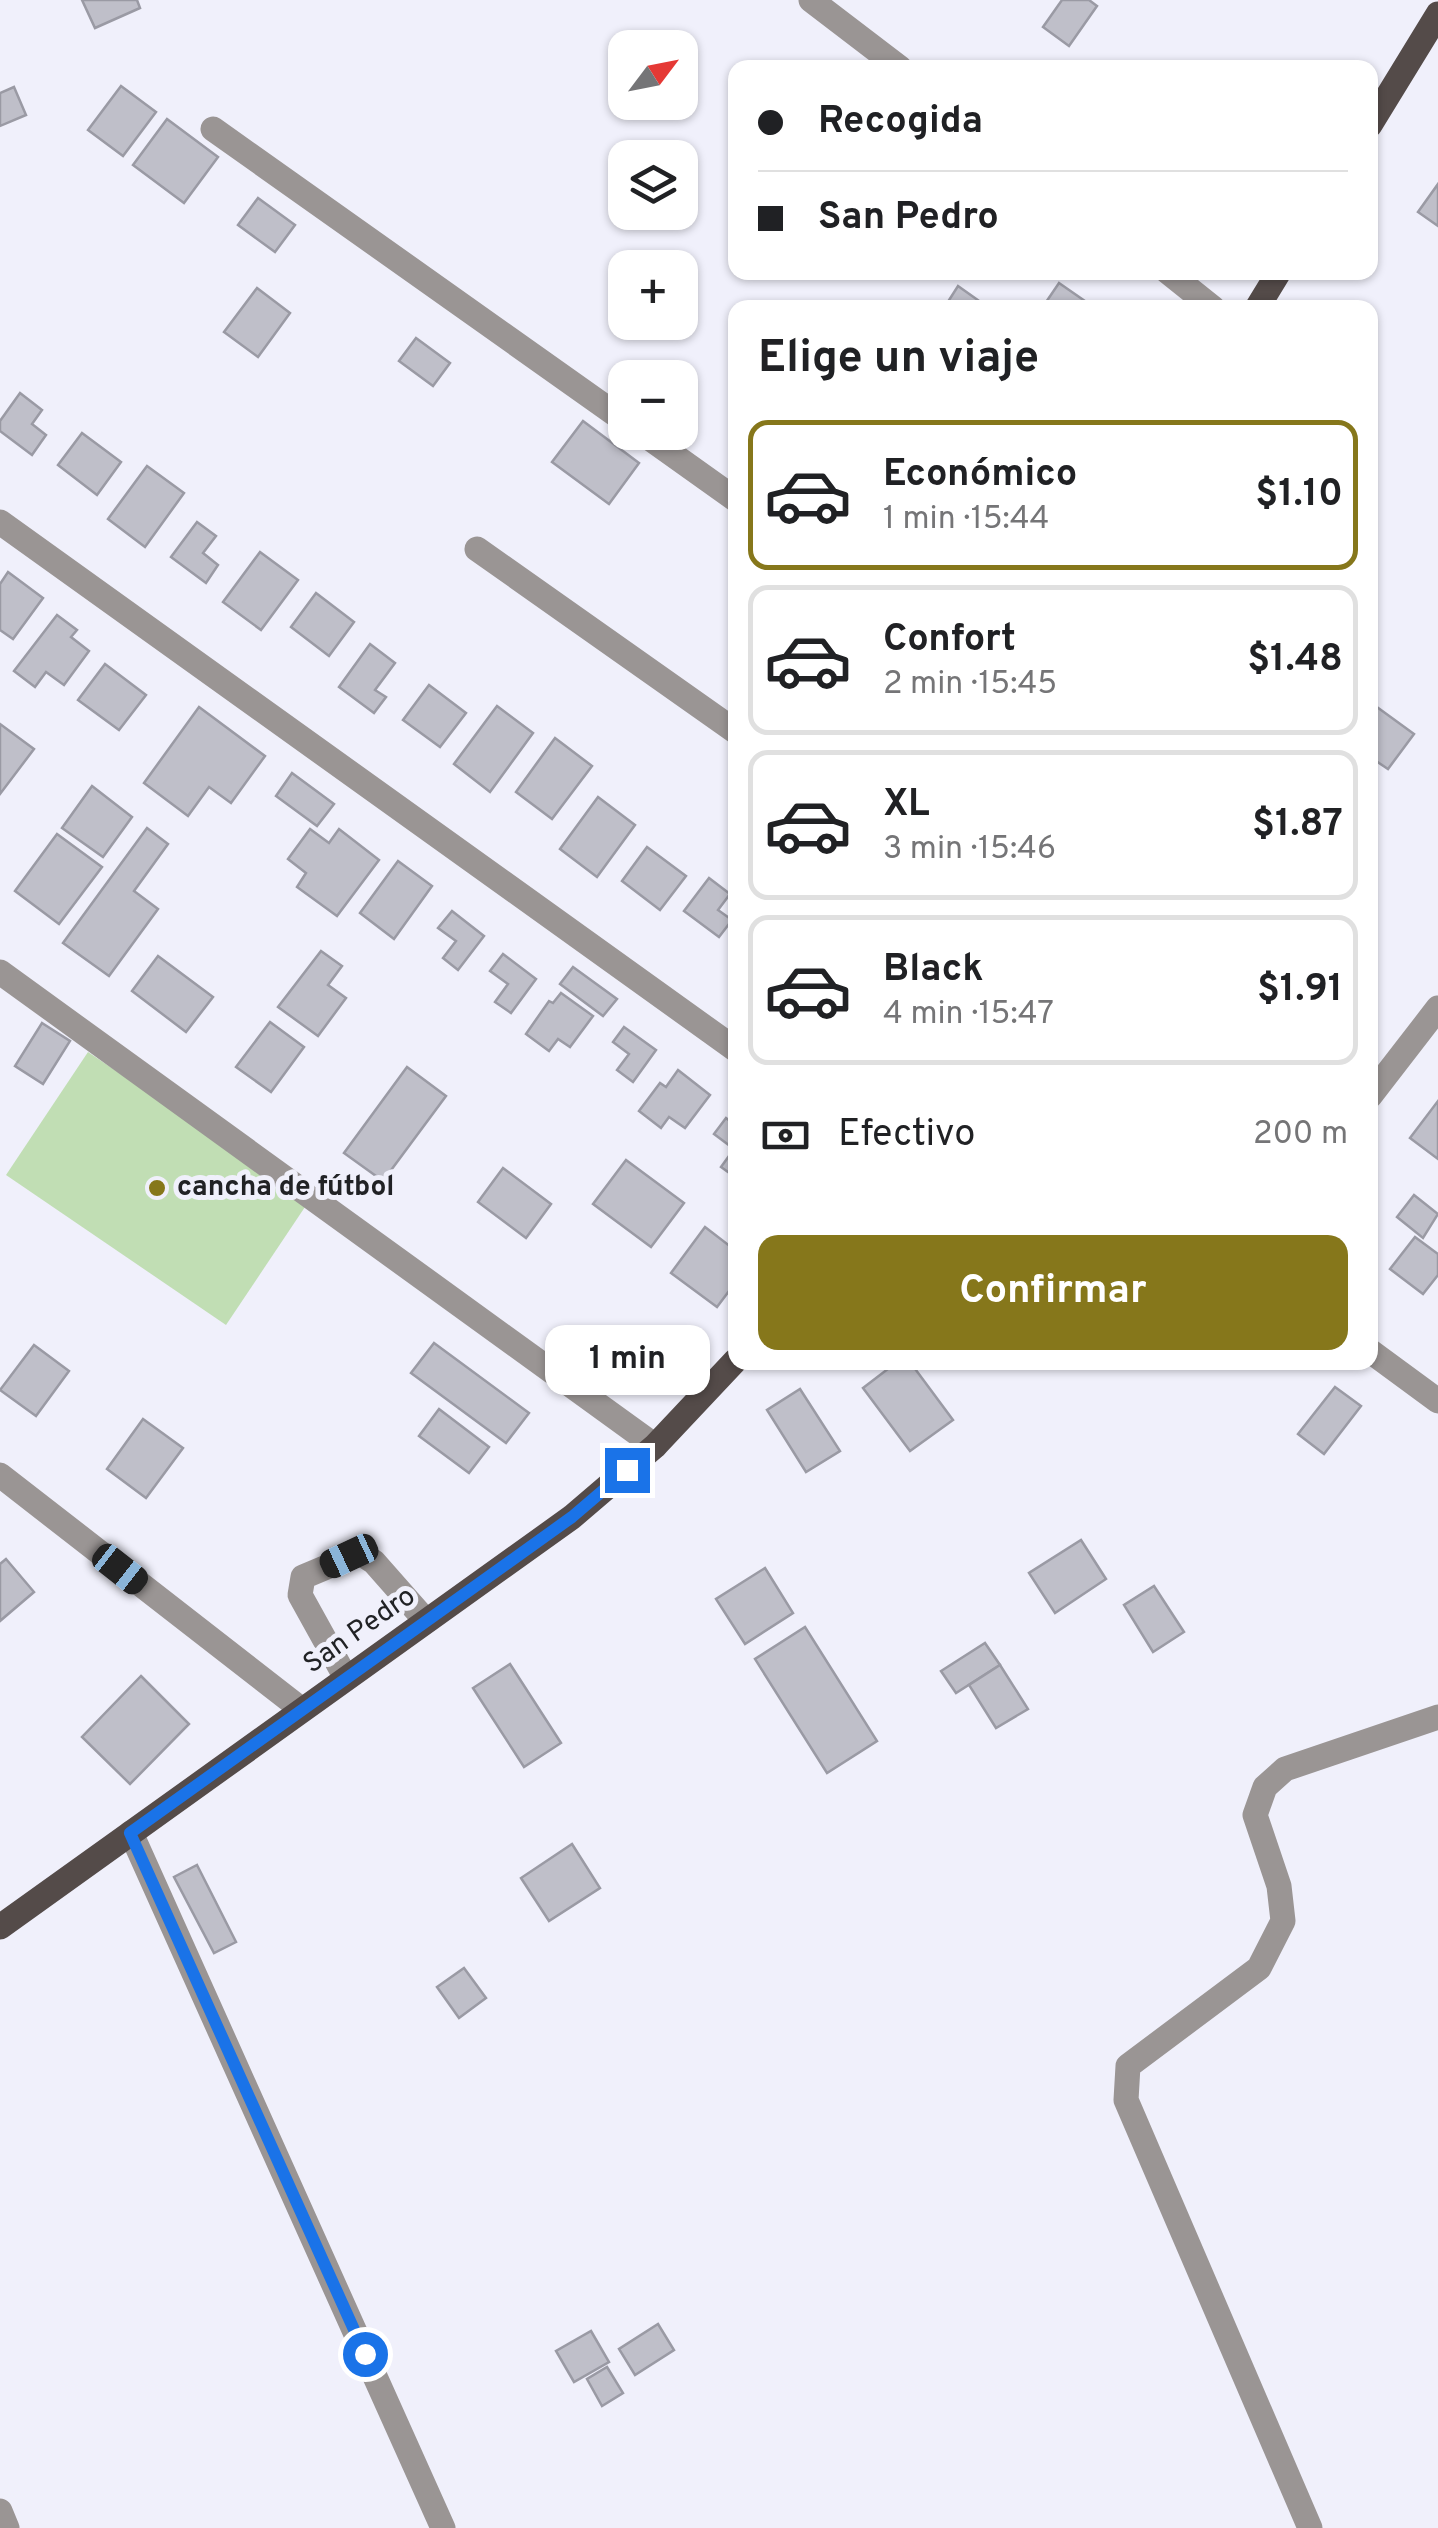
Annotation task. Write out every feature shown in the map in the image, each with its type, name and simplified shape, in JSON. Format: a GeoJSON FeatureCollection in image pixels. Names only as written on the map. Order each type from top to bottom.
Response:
{"type":"FeatureCollection","features":[{"type":"Feature","properties":{"kind":"main road"},"geometry":{"type":"LineString","coordinates":[[1378,111],[1438,14]]}},
{"type":"Feature","properties":{"kind":"main road","name":"San Pedro"},"geometry":{"type":"LineString","coordinates":[[0,1927],[572,1517],[655,1446],[728,1368]]}},
{"type":"Feature","properties":{"kind":"street"},"geometry":{"type":"LineString","coordinates":[[812,0],[890,60]]}},
{"type":"Feature","properties":{"kind":"street"},"geometry":{"type":"LineString","coordinates":[[213,129],[608,409]]}},
{"type":"Feature","properties":{"kind":"street"},"geometry":{"type":"LineString","coordinates":[[1178,280],[1204,300]]}},
{"type":"Feature","properties":{"kind":"street"},"geometry":{"type":"LineString","coordinates":[[666,450],[728,494]]}},
{"type":"Feature","properties":{"kind":"street"},"geometry":{"type":"LineString","coordinates":[[0,522],[728,1044]]}},
{"type":"Feature","properties":{"kind":"street"},"geometry":{"type":"LineString","coordinates":[[477,548],[728,726]]}},
{"type":"Feature","properties":{"kind":"street"},"geometry":{"type":"LineString","coordinates":[[0,972],[655,1446]]}},
{"type":"Feature","properties":{"kind":"street"},"geometry":{"type":"LineString","coordinates":[[1378,1086],[1438,1008]]}},
{"type":"Feature","properties":{"kind":"street"},"geometry":{"type":"LineString","coordinates":[[1378,1356],[1438,1400]]}},
{"type":"Feature","properties":{"kind":"street"},"geometry":{"type":"LineString","coordinates":[[0,1475],[302,1709]]}},
{"type":"Feature","properties":{"kind":"street"},"geometry":{"type":"LineString","coordinates":[[346,1678],[300,1595],[303,1577],[360,1554],[374,1562],[426,1621]]}},
{"type":"Feature","properties":{"kind":"street"},"geometry":{"type":"LineString","coordinates":[[1310,2528],[1126,2100],[1128,2066],[1259,1968],[1284,1921],[1279,1886],[1255,1814],[1265,1787],[1285,1769],[1438,1717]]}},
{"type":"Feature","properties":{"kind":"street"},"geometry":{"type":"LineString","coordinates":[[130,1833],[443,2528]]}},
{"type":"Feature","properties":{"kind":"street"},"geometry":{"type":"LineString","coordinates":[[0,2512],[7,2528]]}},
{"type":"Feature","properties":{"kind":"green space","name":"cancha de fútbol"},"geometry":{"type":"Polygon","coordinates":[[[88,1052],[309,1201],[226,1325],[6,1175],[88,1052]]]}},
{"type":"Feature","properties":{"kind":"building"},"geometry":{"type":"Polygon","coordinates":[[[82,0],[137,0],[140,8],[95,28],[82,0]]]}},
{"type":"Feature","properties":{"kind":"building"},"geometry":{"type":"Polygon","coordinates":[[[1062,0],[1089,0],[1097,6],[1069,46],[1043,27],[1062,0]]]}},
{"type":"Feature","properties":{"kind":"building"},"geometry":{"type":"Polygon","coordinates":[[[121,86],[156,112],[123,156],[88,130],[121,86]]]}},
{"type":"Feature","properties":{"kind":"building"},"geometry":{"type":"Polygon","coordinates":[[[14,87],[26,115],[0,126],[0,93],[14,87]]]}},
{"type":"Feature","properties":{"kind":"building"},"geometry":{"type":"Polygon","coordinates":[[[167,119],[218,157],[184,203],[133,165],[167,119]]]}},
{"type":"Feature","properties":{"kind":"building"},"geometry":{"type":"Polygon","coordinates":[[[1438,184],[1438,226],[1418,212],[1438,184]]]}},
{"type":"Feature","properties":{"kind":"building"},"geometry":{"type":"Polygon","coordinates":[[[258,198],[295,225],[275,252],[238,225],[258,198]]]}},
{"type":"Feature","properties":{"kind":"building"},"geometry":{"type":"Polygon","coordinates":[[[1059,283],[1083,300],[1047,300],[1059,283]]]}},
{"type":"Feature","properties":{"kind":"building"},"geometry":{"type":"Polygon","coordinates":[[[958,286],[978,300],[949,300],[958,286]]]}},
{"type":"Feature","properties":{"kind":"building"},"geometry":{"type":"Polygon","coordinates":[[[257,288],[290,313],[258,357],[224,332],[257,288]]]}},
{"type":"Feature","properties":{"kind":"building"},"geometry":{"type":"Polygon","coordinates":[[[416,338],[450,363],[433,386],[399,361],[416,338]]]}},
{"type":"Feature","properties":{"kind":"building"},"geometry":{"type":"Polygon","coordinates":[[[20,393],[42,410],[32,424],[46,435],[32,455],[0,431],[0,421],[20,393]]]}},
{"type":"Feature","properties":{"kind":"building"},"geometry":{"type":"Polygon","coordinates":[[[583,421],[608,440],[608,450],[622,450],[639,463],[609,504],[552,462],[583,421]]]}},
{"type":"Feature","properties":{"kind":"building"},"geometry":{"type":"Polygon","coordinates":[[[82,433],[121,462],[97,495],[58,465],[82,433]]]}},
{"type":"Feature","properties":{"kind":"building"},"geometry":{"type":"Polygon","coordinates":[[[147,466],[184,493],[145,547],[108,519],[147,466]]]}},
{"type":"Feature","properties":{"kind":"building"},"geometry":{"type":"Polygon","coordinates":[[[197,522],[216,536],[203,553],[218,565],[206,583],[171,557],[197,522]]]}},
{"type":"Feature","properties":{"kind":"building"},"geometry":{"type":"Polygon","coordinates":[[[260,552],[298,580],[261,630],[223,602],[260,552]]]}},
{"type":"Feature","properties":{"kind":"building"},"geometry":{"type":"Polygon","coordinates":[[[8,572],[43,598],[13,639],[0,630],[0,584],[8,572]]]}},
{"type":"Feature","properties":{"kind":"building"},"geometry":{"type":"Polygon","coordinates":[[[316,593],[354,622],[329,656],[291,627],[316,593]]]}},
{"type":"Feature","properties":{"kind":"building"},"geometry":{"type":"Polygon","coordinates":[[[57,615],[77,630],[71,637],[89,651],[64,685],[46,672],[35,687],[14,671],[57,615]]]}},
{"type":"Feature","properties":{"kind":"building"},"geometry":{"type":"Polygon","coordinates":[[[370,644],[395,663],[375,690],[386,697],[374,713],[339,687],[370,644]]]}},
{"type":"Feature","properties":{"kind":"building"},"geometry":{"type":"Polygon","coordinates":[[[105,664],[146,695],[119,730],[78,700],[105,664]]]}},
{"type":"Feature","properties":{"kind":"building"},"geometry":{"type":"Polygon","coordinates":[[[429,685],[466,713],[440,747],[403,720],[429,685]]]}},
{"type":"Feature","properties":{"kind":"building"},"geometry":{"type":"Polygon","coordinates":[[[497,706],[533,733],[490,792],[454,764],[497,706]]]}},
{"type":"Feature","properties":{"kind":"building"},"geometry":{"type":"Polygon","coordinates":[[[199,707],[265,756],[231,803],[209,787],[188,816],[144,783],[199,707]]]}},
{"type":"Feature","properties":{"kind":"building"},"geometry":{"type":"Polygon","coordinates":[[[1378,708],[1414,734],[1388,769],[1378,762],[1378,708]]]}},
{"type":"Feature","properties":{"kind":"building"},"geometry":{"type":"Polygon","coordinates":[[[0,724],[34,749],[0,794],[0,724]]]}},
{"type":"Feature","properties":{"kind":"building"},"geometry":{"type":"Polygon","coordinates":[[[555,738],[592,766],[552,819],[516,792],[555,738]]]}},
{"type":"Feature","properties":{"kind":"building"},"geometry":{"type":"Polygon","coordinates":[[[292,773],[334,804],[317,826],[276,796],[292,773]]]}},
{"type":"Feature","properties":{"kind":"building"},"geometry":{"type":"Polygon","coordinates":[[[92,786],[132,817],[103,857],[62,828],[92,786]]]}},
{"type":"Feature","properties":{"kind":"building"},"geometry":{"type":"Polygon","coordinates":[[[598,797],[635,825],[597,877],[560,849],[598,797]]]}},
{"type":"Feature","properties":{"kind":"building"},"geometry":{"type":"Polygon","coordinates":[[[147,828],[168,844],[134,891],[158,909],[109,976],[63,943],[147,828]]]}},
{"type":"Feature","properties":{"kind":"building"},"geometry":{"type":"Polygon","coordinates":[[[310,829],[329,843],[339,829],[379,860],[337,916],[297,887],[306,873],[288,859],[310,829]]]}},
{"type":"Feature","properties":{"kind":"building"},"geometry":{"type":"Polygon","coordinates":[[[57,834],[102,867],[59,924],[15,891],[57,834]]]}},
{"type":"Feature","properties":{"kind":"building"},"geometry":{"type":"Polygon","coordinates":[[[647,847],[686,876],[660,910],[622,881],[647,847]]]}},
{"type":"Feature","properties":{"kind":"building"},"geometry":{"type":"Polygon","coordinates":[[[398,861],[432,886],[394,939],[360,913],[398,861]]]}},
{"type":"Feature","properties":{"kind":"building"},"geometry":{"type":"Polygon","coordinates":[[[709,878],[728,892],[718,910],[728,917],[728,925],[719,937],[684,911],[709,878]]]}},
{"type":"Feature","properties":{"kind":"building"},"geometry":{"type":"Polygon","coordinates":[[[452,911],[484,936],[458,970],[443,958],[456,941],[438,928],[452,911]]]}},
{"type":"Feature","properties":{"kind":"building"},"geometry":{"type":"Polygon","coordinates":[[[321,951],[342,966],[328,985],[346,998],[318,1036],[278,1007],[321,951]]]}},
{"type":"Feature","properties":{"kind":"building"},"geometry":{"type":"Polygon","coordinates":[[[503,954],[536,979],[511,1013],[495,1002],[508,984],[490,971],[503,954]]]}},
{"type":"Feature","properties":{"kind":"building"},"geometry":{"type":"Polygon","coordinates":[[[158,956],[213,997],[186,1032],[132,991],[158,956]]]}},
{"type":"Feature","properties":{"kind":"building"},"geometry":{"type":"Polygon","coordinates":[[[573,967],[617,999],[603,1016],[560,984],[573,967]]]}},
{"type":"Feature","properties":{"kind":"building"},"geometry":{"type":"Polygon","coordinates":[[[561,993],[593,1016],[570,1047],[558,1039],[549,1051],[526,1034],[549,1001],[553,1003],[561,993]]]}},
{"type":"Feature","properties":{"kind":"building"},"geometry":{"type":"Polygon","coordinates":[[[270,1022],[304,1047],[271,1092],[236,1067],[270,1022]]]}},
{"type":"Feature","properties":{"kind":"building"},"geometry":{"type":"Polygon","coordinates":[[[42,1023],[70,1041],[43,1084],[15,1066],[42,1023]]]}},
{"type":"Feature","properties":{"kind":"building"},"geometry":{"type":"Polygon","coordinates":[[[624,1027],[656,1050],[633,1082],[617,1070],[629,1054],[613,1042],[624,1027]]]}},
{"type":"Feature","properties":{"kind":"building"},"geometry":{"type":"Polygon","coordinates":[[[407,1067],[446,1096],[383,1181],[344,1153],[407,1067]]]}},
{"type":"Feature","properties":{"kind":"building"},"geometry":{"type":"Polygon","coordinates":[[[678,1070],[710,1095],[685,1128],[669,1117],[661,1128],[639,1111],[660,1083],[666,1087],[678,1070]]]}},
{"type":"Feature","properties":{"kind":"building"},"geometry":{"type":"Polygon","coordinates":[[[1438,1101],[1438,1159],[1410,1138],[1438,1101]]]}},
{"type":"Feature","properties":{"kind":"building"},"geometry":{"type":"Polygon","coordinates":[[[726,1118],[728,1120],[728,1144],[714,1134],[726,1118]]]}},
{"type":"Feature","properties":{"kind":"building"},"geometry":{"type":"Polygon","coordinates":[[[626,1160],[684,1203],[651,1247],[593,1204],[626,1160]]]}},
{"type":"Feature","properties":{"kind":"building"},"geometry":{"type":"Polygon","coordinates":[[[503,1168],[551,1204],[526,1238],[478,1202],[503,1168]]]}},
{"type":"Feature","properties":{"kind":"building"},"geometry":{"type":"Polygon","coordinates":[[[1414,1195],[1438,1214],[1423,1238],[1397,1217],[1414,1195]]]}},
{"type":"Feature","properties":{"kind":"building"},"geometry":{"type":"Polygon","coordinates":[[[705,1227],[728,1245],[728,1292],[717,1307],[671,1273],[705,1227]]]}},
{"type":"Feature","properties":{"kind":"building"},"geometry":{"type":"Polygon","coordinates":[[[1415,1237],[1438,1254],[1438,1275],[1423,1294],[1390,1269],[1415,1237]]]}},
{"type":"Feature","properties":{"kind":"building"},"geometry":{"type":"Polygon","coordinates":[[[434,1343],[529,1413],[506,1443],[411,1373],[434,1343]]]}},
{"type":"Feature","properties":{"kind":"building"},"geometry":{"type":"Polygon","coordinates":[[[34,1345],[69,1371],[36,1416],[0,1390],[34,1345]]]}},
{"type":"Feature","properties":{"kind":"building"},"geometry":{"type":"Polygon","coordinates":[[[887,1370],[916,1370],[953,1420],[910,1451],[863,1388],[887,1370]]]}},
{"type":"Feature","properties":{"kind":"building"},"geometry":{"type":"Polygon","coordinates":[[[1335,1387],[1361,1406],[1324,1454],[1298,1434],[1335,1387]]]}},
{"type":"Feature","properties":{"kind":"building"},"geometry":{"type":"Polygon","coordinates":[[[800,1389],[840,1451],[806,1472],[767,1410],[800,1389]]]}},
{"type":"Feature","properties":{"kind":"building"},"geometry":{"type":"Polygon","coordinates":[[[439,1409],[489,1447],[469,1473],[419,1436],[439,1409]]]}},
{"type":"Feature","properties":{"kind":"building"},"geometry":{"type":"Polygon","coordinates":[[[143,1419],[183,1448],[146,1498],[107,1469],[143,1419]]]}},
{"type":"Feature","properties":{"kind":"building"},"geometry":{"type":"Polygon","coordinates":[[[1081,1540],[1106,1579],[1055,1613],[1029,1573],[1081,1540]]]}},
{"type":"Feature","properties":{"kind":"building"},"geometry":{"type":"Polygon","coordinates":[[[6,1559],[34,1592],[0,1621],[0,1564],[6,1559]]]}},
{"type":"Feature","properties":{"kind":"building"},"geometry":{"type":"Polygon","coordinates":[[[765,1568],[793,1613],[745,1644],[716,1599],[765,1568]]]}},
{"type":"Feature","properties":{"kind":"building"},"geometry":{"type":"Polygon","coordinates":[[[1154,1586],[1184,1632],[1153,1652],[1124,1605],[1154,1586]]]}},
{"type":"Feature","properties":{"kind":"building"},"geometry":{"type":"Polygon","coordinates":[[[805,1627],[877,1741],[827,1773],[755,1659],[805,1627]]]}},
{"type":"Feature","properties":{"kind":"building"},"geometry":{"type":"Polygon","coordinates":[[[985,1643],[1000,1665],[956,1693],[941,1671],[985,1643]]]}},
{"type":"Feature","properties":{"kind":"building"},"geometry":{"type":"Polygon","coordinates":[[[510,1664],[561,1743],[524,1767],[473,1688],[510,1664]]]}},
{"type":"Feature","properties":{"kind":"building"},"geometry":{"type":"Polygon","coordinates":[[[1000,1665],[1028,1709],[996,1728],[969,1685],[1000,1665]]]}},
{"type":"Feature","properties":{"kind":"building"},"geometry":{"type":"Polygon","coordinates":[[[141,1676],[189,1724],[130,1784],[82,1737],[141,1676]]]}},
{"type":"Feature","properties":{"kind":"building"},"geometry":{"type":"Polygon","coordinates":[[[572,1844],[600,1888],[549,1921],[521,1878],[572,1844]]]}},
{"type":"Feature","properties":{"kind":"building"},"geometry":{"type":"Polygon","coordinates":[[[197,1865],[236,1942],[214,1953],[174,1877],[197,1865]]]}},
{"type":"Feature","properties":{"kind":"building"},"geometry":{"type":"Polygon","coordinates":[[[464,1968],[486,1998],[459,2018],[437,1987],[464,1968]]]}},
{"type":"Feature","properties":{"kind":"building"},"geometry":{"type":"Polygon","coordinates":[[[658,2324],[674,2350],[635,2375],[619,2349],[658,2324]]]}},
{"type":"Feature","properties":{"kind":"building"},"geometry":{"type":"Polygon","coordinates":[[[591,2331],[609,2362],[574,2382],[556,2351],[591,2331]]]}},
{"type":"Feature","properties":{"kind":"building"},"geometry":{"type":"Polygon","coordinates":[[[607,2367],[623,2393],[602,2406],[587,2379],[607,2367]]]}},
{"type":"Feature","properties":{"kind":"place","name":"cancha de fútbol"},"geometry":{"type":"Point","coordinates":[157,1188]}},
{"type":"Feature","properties":{"kind":"route"},"geometry":{"type":"LineString","coordinates":[[365,2354],[130,1833],[572,1517],[627,1470]]}}]}
